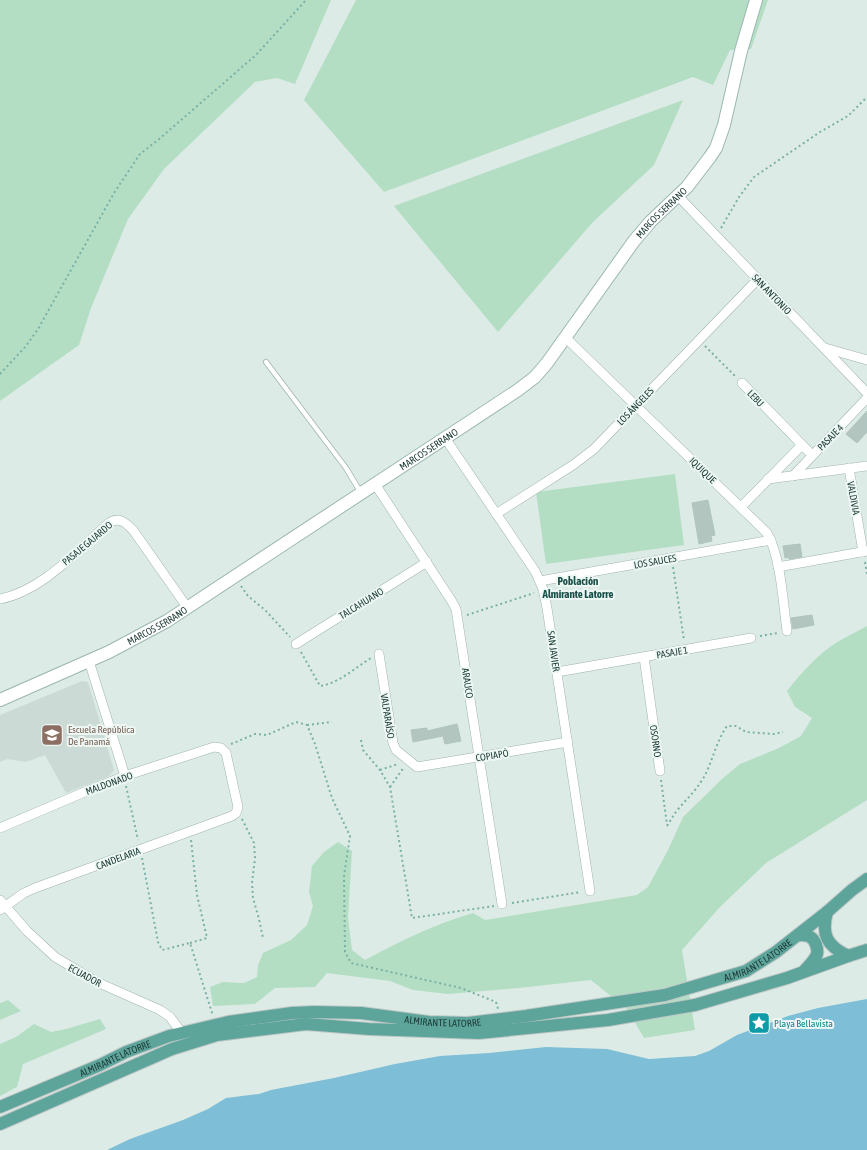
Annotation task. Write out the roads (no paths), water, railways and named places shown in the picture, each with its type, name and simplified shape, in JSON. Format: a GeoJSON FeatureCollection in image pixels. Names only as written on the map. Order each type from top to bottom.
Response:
{"type":"FeatureCollection","features":[{"type":"Feature","properties":{"kind":"main road","name":"ALMIRANTE LATORRE"},"geometry":{"type":"LineString","coordinates":[[0,1107],[100,1065],[126,1052],[182,1033],[216,1024],[292,1013],[314,1012],[337,1014],[361,1013],[429,1022],[468,1023],[526,1016],[665,995],[746,971],[763,962],[867,879]]}},
{"type":"Feature","properties":{"kind":"main road"},"geometry":{"type":"LineString","coordinates":[[827,912],[825,922],[826,939],[836,950],[848,956]]}},
{"type":"Feature","properties":{"kind":"main road"},"geometry":{"type":"LineString","coordinates":[[798,935],[808,936],[814,939],[817,947],[817,954],[814,960],[805,971]]}},
{"type":"Feature","properties":{"kind":"main road","name":"ALMIRANTE LATORRE"},"geometry":{"type":"LineString","coordinates":[[0,1124],[172,1049],[217,1035],[306,1024],[369,1029],[479,1033],[608,1020],[695,1005],[761,986],[867,950]]}},
{"type":"Feature","properties":{"kind":"street","name":"MARCOS SERRANO"},"geometry":{"type":"LineString","coordinates":[[0,700],[89,661],[141,636],[187,608],[527,384],[541,370],[634,241],[651,221],[678,196],[695,177],[716,148],[724,125],[736,73],[756,0]]}},
{"type":"Feature","properties":{"kind":"street","name":"SAN ANTONIO"},"geometry":{"type":"LineString","coordinates":[[678,196],[867,393]]}},
{"type":"Feature","properties":{"kind":"street","name":"LOS ÁNGELES"},"geometry":{"type":"LineString","coordinates":[[496,514],[587,454],[636,406],[758,280]]}},
{"type":"Feature","properties":{"kind":"street","name":"IQUIQUE"},"geometry":{"type":"LineString","coordinates":[[565,337],[741,507],[761,527],[771,540],[776,555],[788,631]]}},
{"type":"Feature","properties":{"kind":"street"},"geometry":{"type":"LineString","coordinates":[[824,348],[867,360]]}},
{"type":"Feature","properties":{"kind":"street","name":"LEBU"},"geometry":{"type":"LineString","coordinates":[[742,383],[812,455]]}},
{"type":"Feature","properties":{"kind":"street","name":"PASAJE 4"},"geometry":{"type":"LineString","coordinates":[[793,476],[867,398]]}},
{"type":"Feature","properties":{"kind":"street","name":"SAN JAVIER"},"geometry":{"type":"LineString","coordinates":[[445,438],[535,571],[542,585],[548,608],[590,891]]}},
{"type":"Feature","properties":{"kind":"street"},"geometry":{"type":"LineString","coordinates":[[741,507],[802,445]]}},
{"type":"Feature","properties":{"kind":"street"},"geometry":{"type":"LineString","coordinates":[[768,479],[867,466]]}},
{"type":"Feature","properties":{"kind":"street","name":"VALDIVIA"},"geometry":{"type":"LineString","coordinates":[[849,468],[865,551]]}},
{"type":"Feature","properties":{"kind":"street","name":"ARAUCO"},"geometry":{"type":"LineString","coordinates":[[375,484],[451,600],[458,618],[502,904]]}},
{"type":"Feature","properties":{"kind":"street","name":"PASAJE GAJARDO"},"geometry":{"type":"LineString","coordinates":[[0,599],[21,592],[43,580],[109,523],[119,520],[126,523],[133,530],[187,608]]}},
{"type":"Feature","properties":{"kind":"street","name":"LOS SAUCES"},"geometry":{"type":"LineString","coordinates":[[542,585],[672,558],[771,540]]}},
{"type":"Feature","properties":{"kind":"street"},"geometry":{"type":"LineString","coordinates":[[778,567],[865,551]]}},
{"type":"Feature","properties":{"kind":"street","name":"TALCAHUANO"},"geometry":{"type":"LineString","coordinates":[[296,644],[427,562]]}},
{"type":"Feature","properties":{"kind":"street","name":"PASAJE 1"},"geometry":{"type":"LineString","coordinates":[[557,672],[751,638]]}},
{"type":"Feature","properties":{"kind":"street","name":"VALPARAÍSO"},"geometry":{"type":"LineString","coordinates":[[378,654],[393,743],[396,750],[417,767]]}},
{"type":"Feature","properties":{"kind":"street","name":"OSORNO"},"geometry":{"type":"LineString","coordinates":[[644,657],[660,771]]}},
{"type":"Feature","properties":{"kind":"street"},"geometry":{"type":"LineString","coordinates":[[89,661],[124,776]]}},
{"type":"Feature","properties":{"kind":"street","name":"COPIAPÓ"},"geometry":{"type":"LineString","coordinates":[[417,767],[568,742]]}},
{"type":"Feature","properties":{"kind":"street","name":"MALDONADO"},"geometry":{"type":"LineString","coordinates":[[0,828],[49,806],[124,776],[214,747],[224,750],[227,756],[238,807],[237,810]]}},
{"type":"Feature","properties":{"kind":"street","name":"CANDELARIA"},"geometry":{"type":"LineString","coordinates":[[2,905],[35,888],[140,850],[190,830],[232,816],[237,810]]}},
{"type":"Feature","properties":{"kind":"street","name":"ECUADOR"},"geometry":{"type":"LineString","coordinates":[[2,905],[55,957],[97,982],[165,1013],[174,1020],[182,1033]]}},
{"type":"Feature","properties":{"kind":"lane"},"geometry":{"type":"LineString","coordinates":[[266,362],[346,468],[361,493]]}},
{"type":"Feature","properties":{"kind":"water"},"geometry":{"type":"Polygon","coordinates":[[[867,999],[867,1150],[107,1150],[130,1139],[183,1120],[208,1109],[226,1098],[259,1094],[271,1090],[395,1064],[440,1056],[546,1047],[607,1049],[649,1059],[695,1056],[709,1051],[737,1035],[788,1016],[818,1008],[867,999]]]}},
{"type":"Feature","properties":{"kind":"place","name":"Escuela República De Panamá"},"geometry":{"type":"Point","coordinates":[52,735]}},
{"type":"Feature","properties":{"kind":"place","name":"Playa Bellavista"},"geometry":{"type":"Point","coordinates":[759,1023]}},
{"type":"Feature","properties":{"kind":"district","name":"Población Almirante Latorre"},"geometry":{"type":"Point","coordinates":[578,587]}}]}
